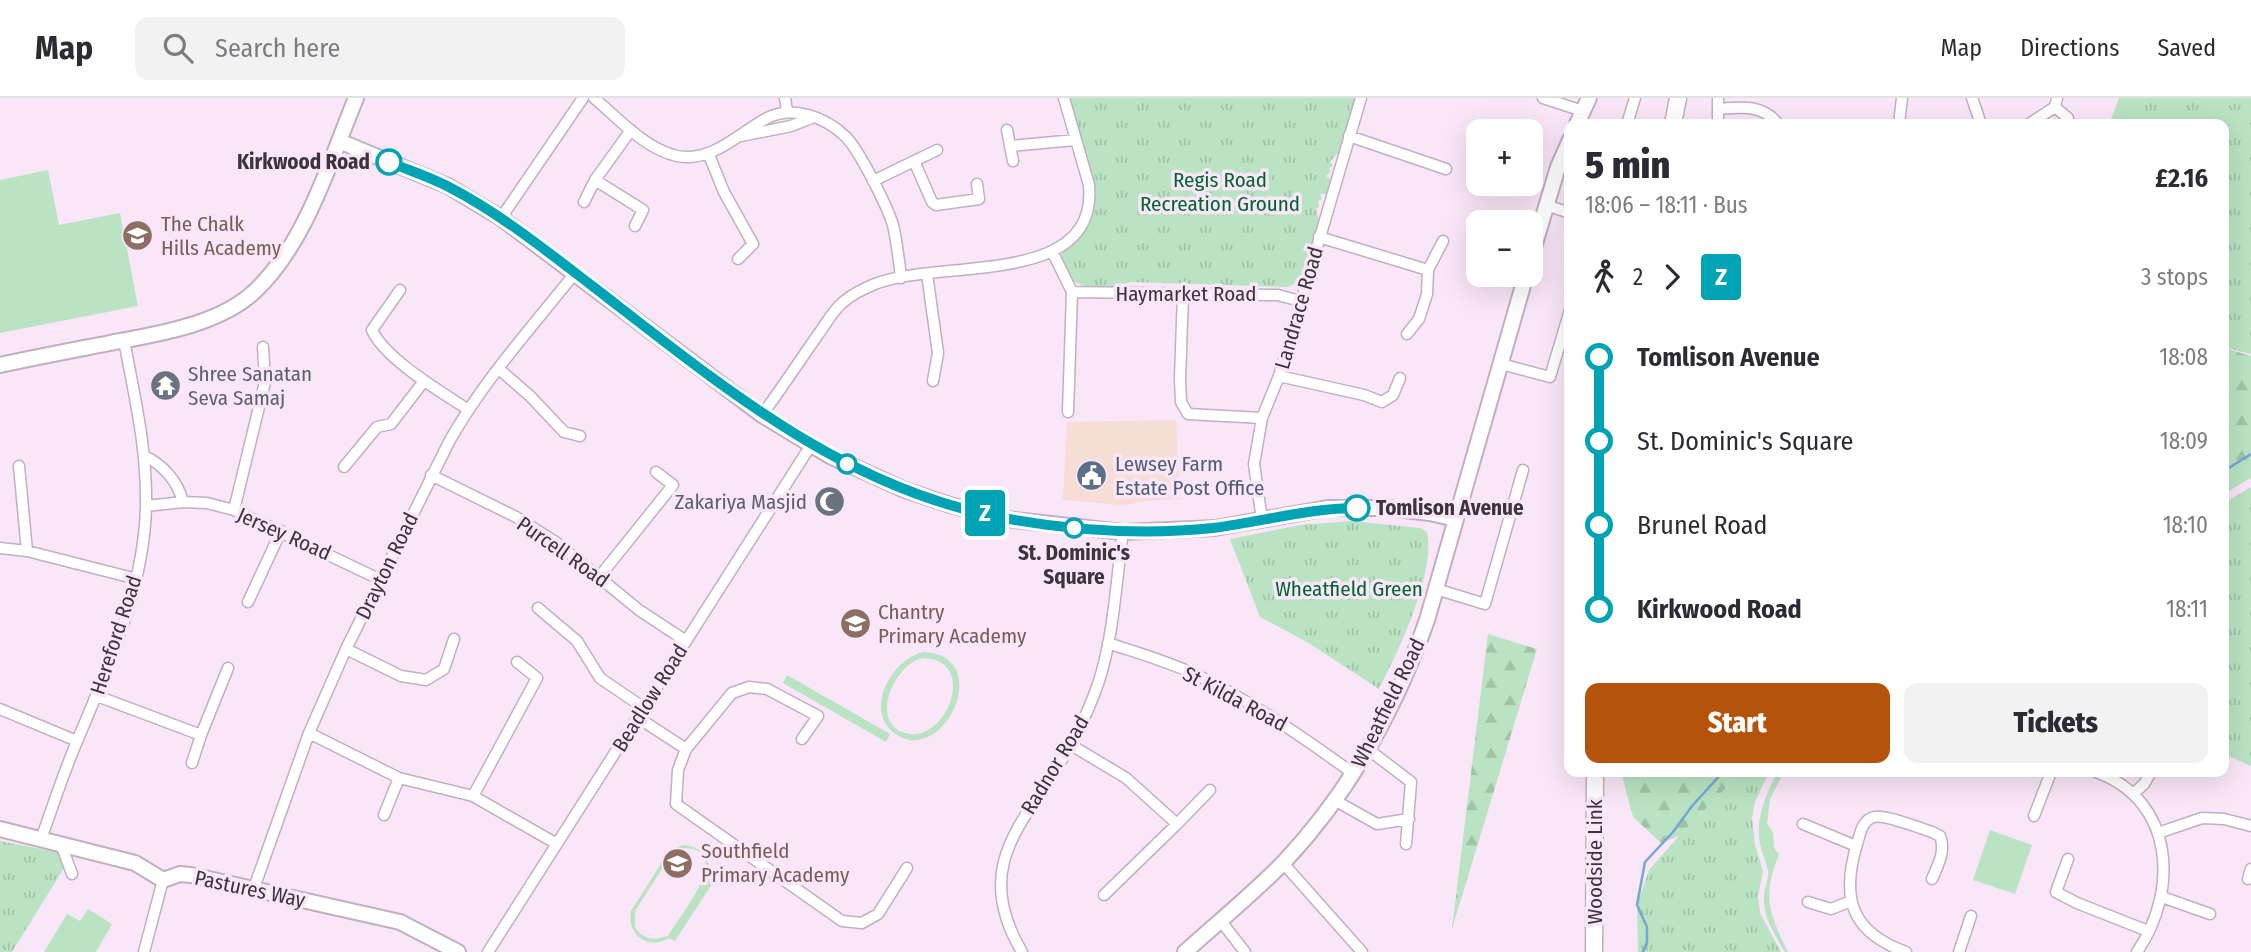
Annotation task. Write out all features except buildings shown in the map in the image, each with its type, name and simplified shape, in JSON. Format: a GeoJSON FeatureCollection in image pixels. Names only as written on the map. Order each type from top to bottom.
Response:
{"type":"FeatureCollection","features":[{"type":"Feature","properties":{"kind":"main road"},"geometry":{"type":"LineString","coordinates":[[1674,119],[1677,100]]}},
{"type":"Feature","properties":{"kind":"main road","name":"Woodside Link"},"geometry":{"type":"LineString","coordinates":[[1594,952],[1595,777]]}},
{"type":"Feature","properties":{"kind":"street"},"geometry":{"type":"LineString","coordinates":[[0,365],[159,334],[235,306],[254,292],[277,267],[300,231],[356,98]]}},
{"type":"Feature","properties":{"kind":"street"},"geometry":{"type":"LineString","coordinates":[[501,218],[583,98]]}},
{"type":"Feature","properties":{"kind":"street"},"geometry":{"type":"LineString","coordinates":[[594,98],[653,146],[677,156],[709,155],[769,117],[787,111],[814,117],[832,125],[847,138],[873,181],[893,226],[901,278]]}},
{"type":"Feature","properties":{"kind":"street"},"geometry":{"type":"LineString","coordinates":[[785,98],[787,111]]}},
{"type":"Feature","properties":{"kind":"street"},"geometry":{"type":"LineString","coordinates":[[762,415],[839,306],[868,286],[901,278],[1030,259],[1053,253],[1077,233],[1086,219],[1090,199],[1089,185],[1064,98]]}},
{"type":"Feature","properties":{"kind":"street","name":"Landrace Road"},"geometry":{"type":"LineString","coordinates":[[1262,520],[1254,464],[1262,418],[1279,376],[1361,98]]}},
{"type":"Feature","properties":{"kind":"street"},"geometry":{"type":"LineString","coordinates":[[1543,98],[1583,111]]}},
{"type":"Feature","properties":{"kind":"street"},"geometry":{"type":"LineString","coordinates":[[1629,119],[1635,98]]}},
{"type":"Feature","properties":{"kind":"street"},"geometry":{"type":"LineString","coordinates":[[1718,98],[1718,119]]}},
{"type":"Feature","properties":{"kind":"street"},"geometry":{"type":"LineString","coordinates":[[1763,110],[1768,98]]}},
{"type":"Feature","properties":{"kind":"street"},"geometry":{"type":"LineString","coordinates":[[1900,119],[1902,98]]}},
{"type":"Feature","properties":{"kind":"street"},"geometry":{"type":"LineString","coordinates":[[1972,98],[1979,119]]}},
{"type":"Feature","properties":{"kind":"street"},"geometry":{"type":"LineString","coordinates":[[2035,119],[2056,102],[2068,118]]}},
{"type":"Feature","properties":{"kind":"street"},"geometry":{"type":"LineString","coordinates":[[1718,109],[1742,107],[1763,110],[1773,119]]}},
{"type":"Feature","properties":{"kind":"street"},"geometry":{"type":"LineString","coordinates":[[738,136],[791,126],[814,117]]}},
{"type":"Feature","properties":{"kind":"street"},"geometry":{"type":"LineString","coordinates":[[584,202],[595,180],[631,130]]}},
{"type":"Feature","properties":{"kind":"street"},"geometry":{"type":"LineString","coordinates":[[1007,130],[1013,161]]}},
{"type":"Feature","properties":{"kind":"street"},"geometry":{"type":"LineString","coordinates":[[1349,136],[1446,169]]}},
{"type":"Feature","properties":{"kind":"street"},"geometry":{"type":"LineString","coordinates":[[1010,146],[1075,139]]}},
{"type":"Feature","properties":{"kind":"street"},"geometry":{"type":"LineString","coordinates":[[339,141],[448,186],[501,218],[762,415],[830,456],[905,490],[1006,519],[1123,532],[1179,531],[1328,508],[1386,508],[1456,519]]}},
{"type":"Feature","properties":{"kind":"street"},"geometry":{"type":"LineString","coordinates":[[873,181],[937,150]]}},
{"type":"Feature","properties":{"kind":"street"},"geometry":{"type":"LineString","coordinates":[[1543,215],[1564,154]]}},
{"type":"Feature","properties":{"kind":"street"},"geometry":{"type":"LineString","coordinates":[[709,155],[724,192],[753,244],[738,259]]}},
{"type":"Feature","properties":{"kind":"street"},"geometry":{"type":"LineString","coordinates":[[914,161],[932,202],[936,205],[979,199],[977,184]]}},
{"type":"Feature","properties":{"kind":"street"},"geometry":{"type":"LineString","coordinates":[[595,180],[643,209],[635,226]]}},
{"type":"Feature","properties":{"kind":"street"},"geometry":{"type":"LineString","coordinates":[[1546,205],[1564,211]]}},
{"type":"Feature","properties":{"kind":"street"},"geometry":{"type":"LineString","coordinates":[[1319,237],[1428,270]]}},
{"type":"Feature","properties":{"kind":"street"},"geometry":{"type":"LineString","coordinates":[[1407,334],[1419,319],[1427,294],[1428,270],[1443,241]]}},
{"type":"Feature","properties":{"kind":"street"},"geometry":{"type":"LineString","coordinates":[[1053,253],[1072,292],[1068,412]]}},
{"type":"Feature","properties":{"kind":"street","name":"Drayton Road"},"geometry":{"type":"LineString","coordinates":[[254,888],[309,733],[346,649],[431,475],[467,409],[575,273]]}},
{"type":"Feature","properties":{"kind":"street"},"geometry":{"type":"LineString","coordinates":[[927,274],[937,353],[933,381]]}},
{"type":"Feature","properties":{"kind":"street","name":"Wheatfield Road"},"geometry":{"type":"LineString","coordinates":[[1185,952],[1283,863],[1336,801],[1369,750],[1409,669],[1436,589],[1523,287]]}},
{"type":"Feature","properties":{"kind":"street"},"geometry":{"type":"LineString","coordinates":[[400,290],[372,330],[377,341],[424,381],[467,409]]}},
{"type":"Feature","properties":{"kind":"street","name":"Haymarket Road"},"geometry":{"type":"LineString","coordinates":[[1072,292],[1278,295],[1300,302]]}},
{"type":"Feature","properties":{"kind":"street"},"geometry":{"type":"LineString","coordinates":[[1183,293],[1180,379],[1181,402],[1188,414],[1262,418]]}},
{"type":"Feature","properties":{"kind":"street"},"geometry":{"type":"LineString","coordinates":[[1501,364],[1550,377],[1564,330]]}},
{"type":"Feature","properties":{"kind":"street","name":"Hereford Road"},"geometry":{"type":"LineString","coordinates":[[41,839],[77,741],[97,696],[137,579],[146,506],[144,456],[124,340]]}},
{"type":"Feature","properties":{"kind":"street"},"geometry":{"type":"LineString","coordinates":[[234,510],[265,382],[263,347]]}},
{"type":"Feature","properties":{"kind":"street"},"geometry":{"type":"LineString","coordinates":[[499,369],[530,396],[564,432],[580,436]]}},
{"type":"Feature","properties":{"kind":"street"},"geometry":{"type":"LineString","coordinates":[[1279,376],[1364,395],[1382,402],[1393,395],[1399,378]]}},
{"type":"Feature","properties":{"kind":"street"},"geometry":{"type":"LineString","coordinates":[[344,467],[377,427],[391,424],[424,381]]}},
{"type":"Feature","properties":{"kind":"street","name":"Beadlow Road"},"geometry":{"type":"LineString","coordinates":[[488,952],[811,445]]}},
{"type":"Feature","properties":{"kind":"street"},"geometry":{"type":"LineString","coordinates":[[144,456],[155,460],[179,486],[183,502]]}},
{"type":"Feature","properties":{"kind":"street"},"geometry":{"type":"LineString","coordinates":[[19,466],[27,551]]}},
{"type":"Feature","properties":{"kind":"street"},"geometry":{"type":"LineString","coordinates":[[1436,589],[1485,604],[1523,470]]}},
{"type":"Feature","properties":{"kind":"street"},"geometry":{"type":"LineString","coordinates":[[600,576],[673,485],[656,472]]}},
{"type":"Feature","properties":{"kind":"street","name":"Purcell Road"},"geometry":{"type":"LineString","coordinates":[[431,475],[516,517],[557,543],[639,610],[686,641]]}},
{"type":"Feature","properties":{"kind":"street","name":"Jersey Road"},"geometry":{"type":"LineString","coordinates":[[146,506],[183,502],[207,503],[234,510],[381,580]]}},
{"type":"Feature","properties":{"kind":"street"},"geometry":{"type":"LineString","coordinates":[[248,602],[281,531]]}},
{"type":"Feature","properties":{"kind":"street","name":"Radnor Road"},"geometry":{"type":"LineString","coordinates":[[1022,952],[1008,926],[1001,892],[1003,863],[1011,838],[1071,745],[1100,678],[1108,643],[1123,532]]}},
{"type":"Feature","properties":{"kind":"street"},"geometry":{"type":"LineString","coordinates":[[0,548],[27,551],[137,579]]}},
{"type":"Feature","properties":{"kind":"street"},"geometry":{"type":"LineString","coordinates":[[538,608],[578,641],[600,678],[644,708]]}},
{"type":"Feature","properties":{"kind":"street"},"geometry":{"type":"LineString","coordinates":[[346,649],[401,676],[426,680],[444,669],[454,639]]}},
{"type":"Feature","properties":{"kind":"street","name":"St Kilda Road"},"geometry":{"type":"LineString","coordinates":[[1108,643],[1197,676],[1242,699],[1354,774]]}},
{"type":"Feature","properties":{"kind":"street"},"geometry":{"type":"LineString","coordinates":[[473,796],[537,678],[517,662]]}},
{"type":"Feature","properties":{"kind":"street"},"geometry":{"type":"LineString","coordinates":[[192,763],[228,668]]}},
{"type":"Feature","properties":{"kind":"street"},"geometry":{"type":"LineString","coordinates":[[802,739],[818,716],[767,689],[749,687],[733,693],[686,749],[678,769],[676,804],[842,921],[862,923],[878,914],[907,868]]}},
{"type":"Feature","properties":{"kind":"street"},"geometry":{"type":"LineString","coordinates":[[97,696],[201,735]]}},
{"type":"Feature","properties":{"kind":"street"},"geometry":{"type":"LineString","coordinates":[[0,709],[77,741]]}},
{"type":"Feature","properties":{"kind":"street"},"geometry":{"type":"LineString","coordinates":[[637,717],[686,749]]}},
{"type":"Feature","properties":{"kind":"street"},"geometry":{"type":"LineString","coordinates":[[309,733],[399,778],[473,796],[557,844]]}},
{"type":"Feature","properties":{"kind":"street"},"geometry":{"type":"LineString","coordinates":[[1071,745],[1126,778],[1177,824]]}},
{"type":"Feature","properties":{"kind":"street"},"geometry":{"type":"LineString","coordinates":[[1369,750],[1411,782],[1406,844]]}},
{"type":"Feature","properties":{"kind":"street"},"geometry":{"type":"LineString","coordinates":[[2034,816],[2049,777]]}},
{"type":"Feature","properties":{"kind":"street"},"geometry":{"type":"LineString","coordinates":[[2108,777],[2133,794],[2148,812],[2162,848],[2162,897],[2137,952]]}},
{"type":"Feature","properties":{"kind":"street"},"geometry":{"type":"LineString","coordinates":[[2133,794],[2148,777]]}},
{"type":"Feature","properties":{"kind":"street"},"geometry":{"type":"LineString","coordinates":[[384,815],[399,778]]}},
{"type":"Feature","properties":{"kind":"street"},"geometry":{"type":"LineString","coordinates":[[1104,895],[1210,790]]}},
{"type":"Feature","properties":{"kind":"street"},"geometry":{"type":"LineString","coordinates":[[1336,801],[1377,824],[1409,819]]}},
{"type":"Feature","properties":{"kind":"street"},"geometry":{"type":"LineString","coordinates":[[1906,952],[1882,942],[1862,923],[1851,901],[1848,888],[1850,865],[1863,825],[1878,816],[1937,833],[1942,840],[1942,850],[1932,879]]}},
{"type":"Feature","properties":{"kind":"street"},"geometry":{"type":"LineString","coordinates":[[2158,833],[2203,818],[2224,819],[2251,826]]}},
{"type":"Feature","properties":{"kind":"street"},"geometry":{"type":"LineString","coordinates":[[1803,824],[1856,846]]}},
{"type":"Feature","properties":{"kind":"street","name":"Pastures Way"},"geometry":{"type":"LineString","coordinates":[[0,829],[135,863],[163,880],[180,874],[191,875],[400,922],[458,952]]}},
{"type":"Feature","properties":{"kind":"street"},"geometry":{"type":"LineString","coordinates":[[61,844],[72,874]]}},
{"type":"Feature","properties":{"kind":"street"},"geometry":{"type":"LineString","coordinates":[[2068,859],[2056,892],[2148,931]]}},
{"type":"Feature","properties":{"kind":"street"},"geometry":{"type":"LineString","coordinates":[[1283,863],[1362,952]]}},
{"type":"Feature","properties":{"kind":"street"},"geometry":{"type":"LineString","coordinates":[[147,951],[163,880]]}},
{"type":"Feature","properties":{"kind":"street"},"geometry":{"type":"LineString","coordinates":[[2162,897],[2210,914]]}},
{"type":"Feature","properties":{"kind":"street"},"geometry":{"type":"LineString","coordinates":[[1808,902],[1831,909],[1851,901]]}},
{"type":"Feature","properties":{"kind":"street"},"geometry":{"type":"LineString","coordinates":[[1959,952],[1971,916]]}},
{"type":"Feature","properties":{"kind":"street"},"geometry":{"type":"LineString","coordinates":[[1220,920],[1245,952]]}},
{"type":"Feature","properties":{"kind":"street"},"geometry":{"type":"LineString","coordinates":[[1876,952],[1882,942]]}},
{"type":"Feature","properties":{"kind":"shaded area"},"geometry":{"type":"Polygon","coordinates":[[[1176,420],[1180,499],[1122,505],[1063,500],[1067,422],[1176,420]]]}},
{"type":"Feature","properties":{"kind":"green space","name":"Regis Road Recreation Ground"},"geometry":{"type":"Polygon","coordinates":[[[1068,98],[1356,98],[1342,148],[1330,162],[1333,165],[1326,176],[1331,180],[1327,194],[1321,194],[1321,200],[1318,201],[1319,207],[1316,209],[1319,222],[1299,282],[1288,287],[1130,282],[1099,288],[1084,286],[1068,279],[1061,262],[1062,253],[1084,227],[1093,198],[1093,181],[1068,98]]]}},
{"type":"Feature","properties":{"kind":"green space"},"geometry":{"type":"Polygon","coordinates":[[[2119,98],[2251,98],[2251,354],[2229,348],[2229,119],[2111,119],[2119,98]]]}},
{"type":"Feature","properties":{"kind":"green space"},"geometry":{"type":"Polygon","coordinates":[[[48,170],[59,225],[120,213],[138,306],[0,333],[0,180],[48,170]]]}},
{"type":"Feature","properties":{"kind":"green space"},"geometry":{"type":"Polygon","coordinates":[[[2229,349],[2251,356],[2251,478],[2229,491],[2229,349]]]}},
{"type":"Feature","properties":{"kind":"green space"},"geometry":{"type":"Polygon","coordinates":[[[2251,487],[2251,766],[2229,756],[2229,500],[2251,487]]]}},
{"type":"Feature","properties":{"kind":"green space","name":"Wheatfield Green"},"geometry":{"type":"Polygon","coordinates":[[[1351,521],[1420,528],[1427,532],[1426,569],[1421,590],[1405,634],[1379,689],[1307,642],[1260,617],[1230,539],[1301,525],[1351,521]]]}},
{"type":"Feature","properties":{"kind":"green space"},"geometry":{"type":"Polygon","coordinates":[[[1488,634],[1537,649],[1452,929],[1488,634]]]}},
{"type":"Feature","properties":{"kind":"green space"},"geometry":{"type":"Polygon","coordinates":[[[924,652],[945,658],[956,671],[959,688],[955,706],[945,723],[931,735],[915,740],[897,735],[887,725],[882,714],[881,701],[892,675],[912,656],[924,652]],[[923,658],[912,663],[894,683],[887,708],[889,720],[896,729],[909,734],[923,732],[935,725],[945,713],[953,684],[950,671],[940,662],[923,658]]]}},
{"type":"Feature","properties":{"kind":"green space"},"geometry":{"type":"Polygon","coordinates":[[[787,675],[890,734],[886,742],[783,683],[787,675]]]}},
{"type":"Feature","properties":{"kind":"green space"},"geometry":{"type":"Polygon","coordinates":[[[1622,777],[1737,777],[1679,836],[1661,843],[1633,817],[1622,777]]]}},
{"type":"Feature","properties":{"kind":"green space"},"geometry":{"type":"Polygon","coordinates":[[[1737,777],[1767,777],[1755,802],[1752,818],[1755,845],[1763,871],[1758,896],[1760,913],[1781,952],[1638,952],[1637,905],[1649,870],[1737,777]]]}},
{"type":"Feature","properties":{"kind":"green space"},"geometry":{"type":"Polygon","coordinates":[[[1775,777],[1781,777],[1770,799],[1767,823],[1773,833],[1774,848],[1779,854],[1769,894],[1772,915],[1788,952],[1785,952],[1770,926],[1764,905],[1768,871],[1761,847],[1759,825],[1775,777]]]}},
{"type":"Feature","properties":{"kind":"green space"},"geometry":{"type":"Polygon","coordinates":[[[1990,830],[2032,845],[2015,894],[1973,880],[1990,830]]]}},
{"type":"Feature","properties":{"kind":"green space"},"geometry":{"type":"Polygon","coordinates":[[[0,841],[72,855],[12,952],[0,952],[0,841]]]}},
{"type":"Feature","properties":{"kind":"green space"},"geometry":{"type":"Polygon","coordinates":[[[683,845],[700,850],[708,863],[709,875],[715,879],[675,941],[669,938],[661,942],[646,941],[635,933],[632,927],[631,911],[669,851],[683,845]],[[685,848],[675,851],[669,858],[635,911],[635,927],[642,935],[654,939],[668,936],[691,902],[705,873],[705,860],[700,852],[685,848]]]}},
{"type":"Feature","properties":{"kind":"green space"},"geometry":{"type":"Polygon","coordinates":[[[88,909],[112,924],[96,952],[44,952],[67,914],[80,921],[88,909]]]}},
{"type":"Feature","properties":{"kind":"waterway"},"geometry":{"type":"LineString","coordinates":[[2229,468],[2251,454]]}},
{"type":"Feature","properties":{"kind":"waterway"},"geometry":{"type":"LineString","coordinates":[[1643,952],[1647,942],[1647,927],[1637,905],[1645,862],[1718,777]]}},
{"type":"Feature","properties":{"kind":"bus line","name":"Z"},"geometry":{"type":"LineString","coordinates":[[389,162],[448,186],[501,218],[729,392],[774,423],[830,456],[905,490],[1006,519],[1123,532],[1179,531],[1328,508],[1357,508]]}},
{"type":"Feature","properties":{"kind":"place","name":"Kirkwood Road"},"geometry":{"type":"Point","coordinates":[389,162]}},
{"type":"Feature","properties":{"kind":"place","name":"The Chalk Hills Academy"},"geometry":{"type":"Point","coordinates":[138,236]}},
{"type":"Feature","properties":{"kind":"place","name":"Shree Sanatan Seva Samaj"},"geometry":{"type":"Point","coordinates":[165,386]}},
{"type":"Feature","properties":{"kind":"place","name":"Lewsey Farm Estate Post Office"},"geometry":{"type":"Point","coordinates":[1092,476]}},
{"type":"Feature","properties":{"kind":"place","name":"Zakariya Masjid"},"geometry":{"type":"Point","coordinates":[830,502]}},
{"type":"Feature","properties":{"kind":"place","name":"Tomlison Avenue"},"geometry":{"type":"Point","coordinates":[1357,508]}},
{"type":"Feature","properties":{"kind":"place","name":"St. Dominic's Square"},"geometry":{"type":"Point","coordinates":[1074,528]}},
{"type":"Feature","properties":{"kind":"place","name":"Chantry Primary Academy"},"geometry":{"type":"Point","coordinates":[855,624]}},
{"type":"Feature","properties":{"kind":"place","name":"Southfield Primary Academy"},"geometry":{"type":"Point","coordinates":[678,863]}}]}
